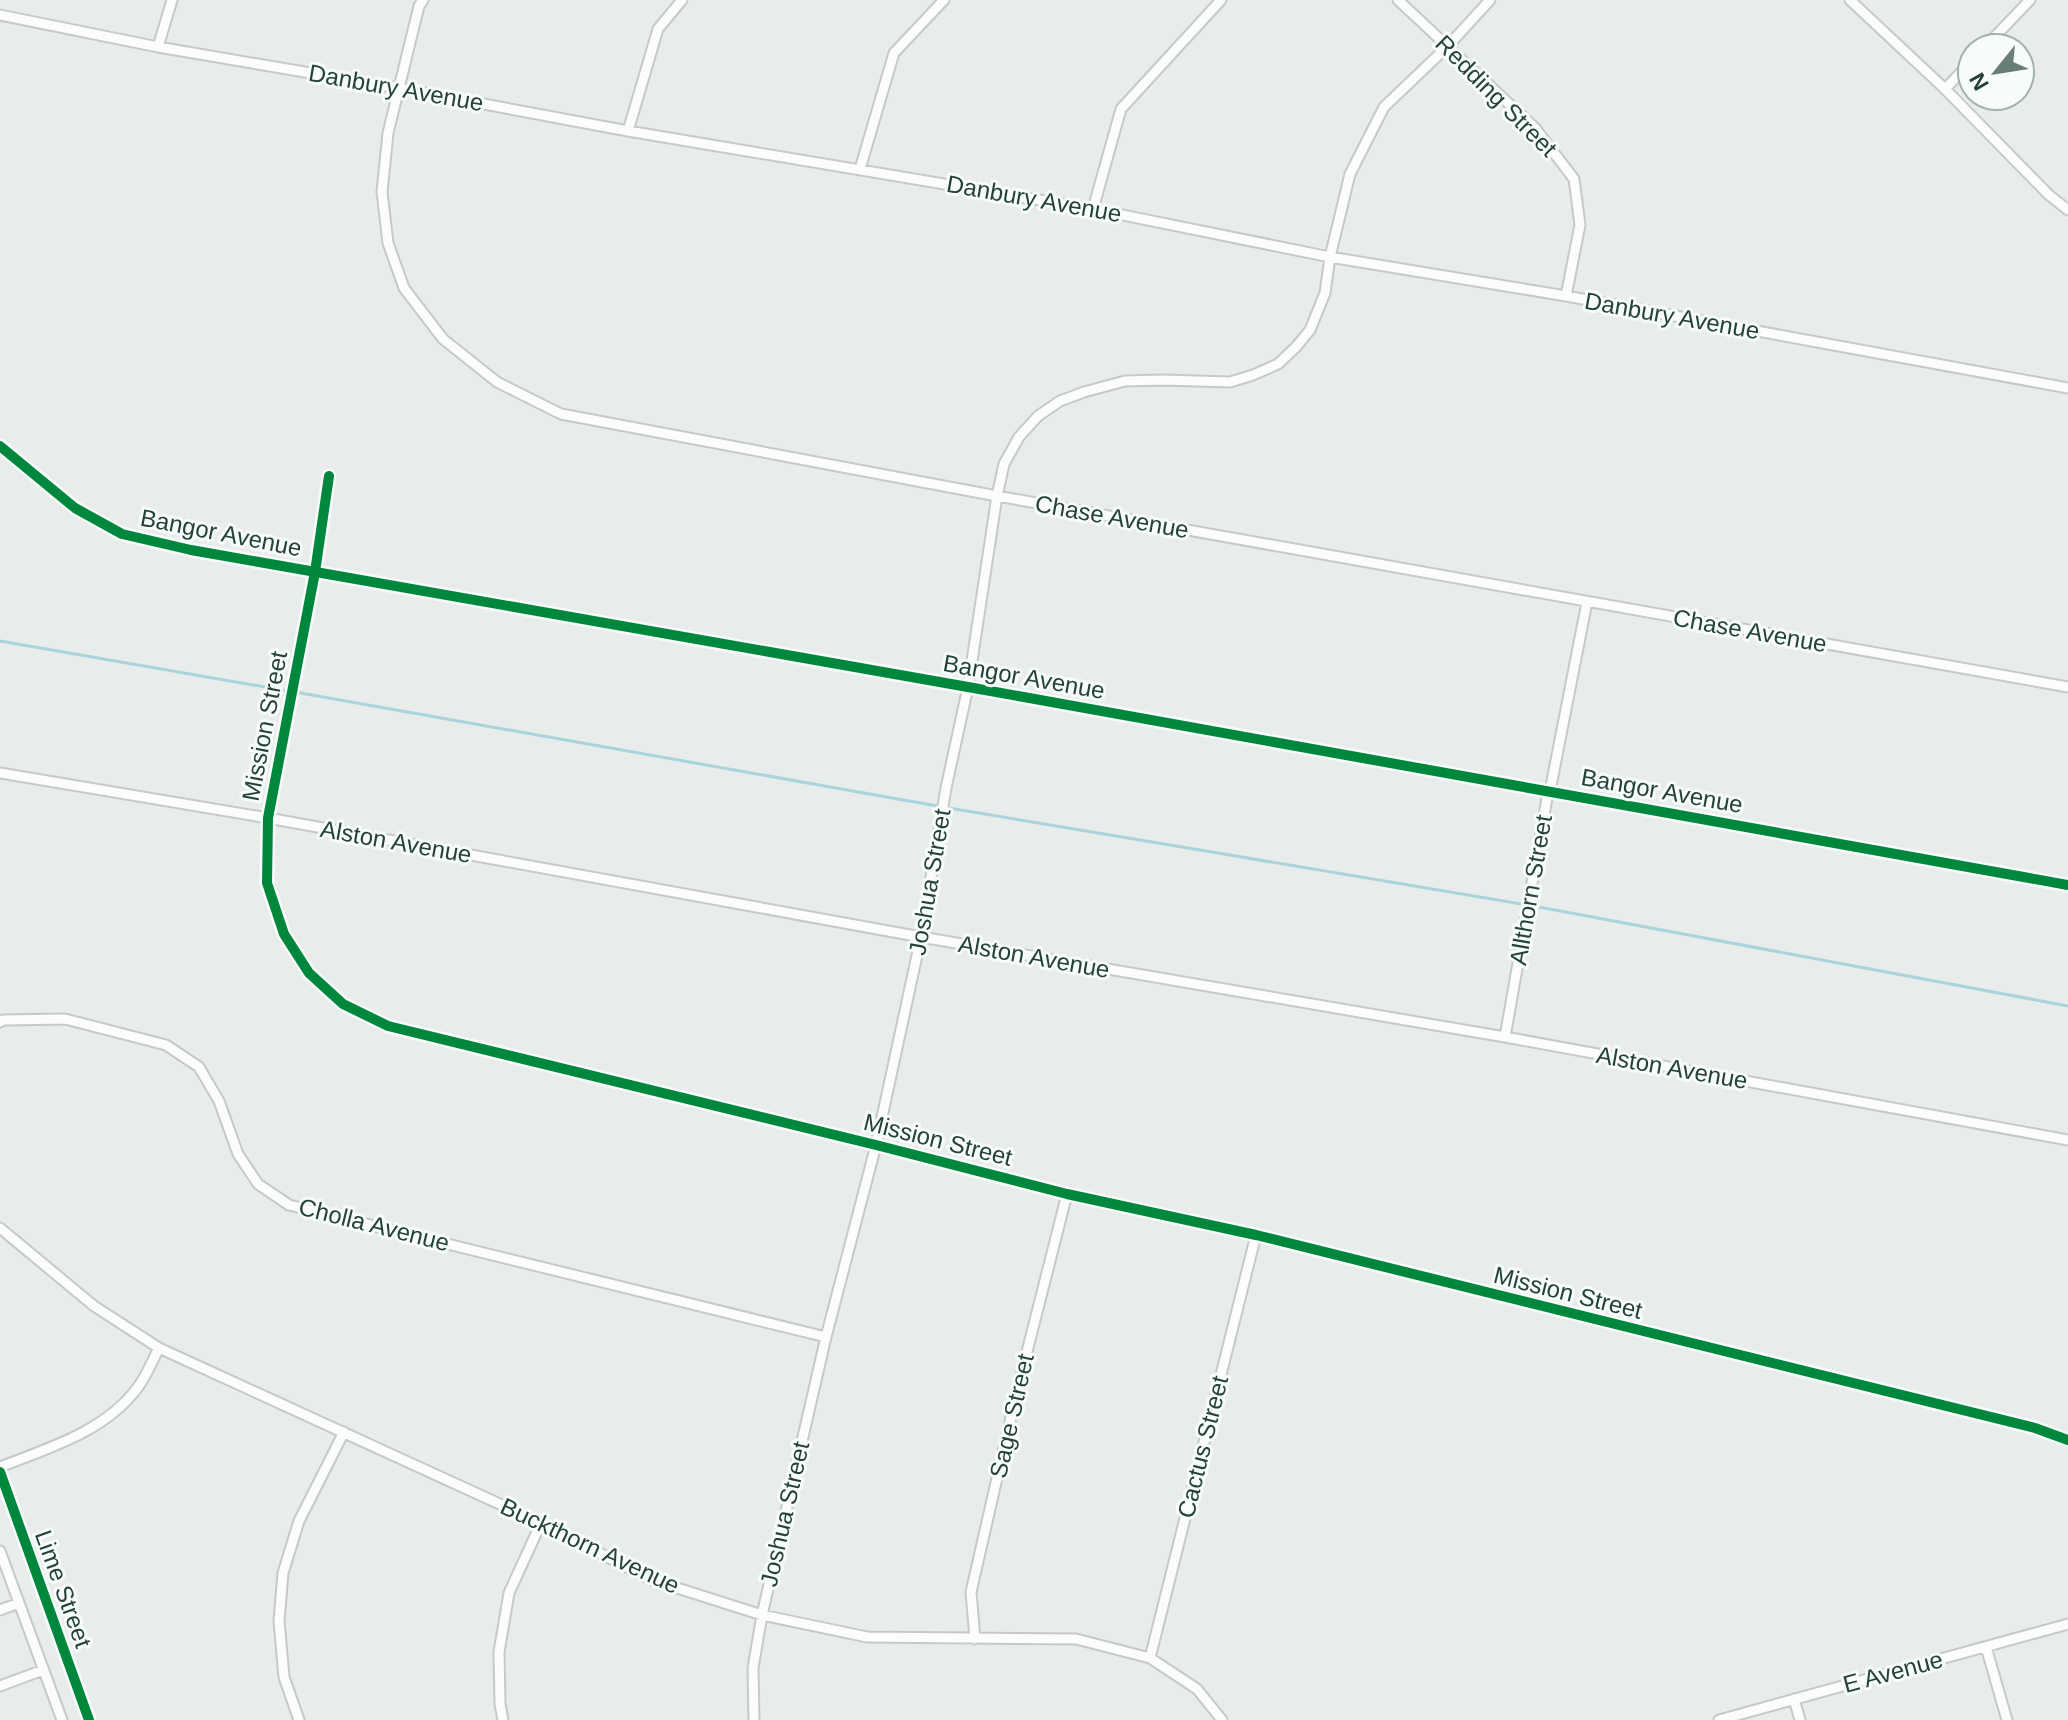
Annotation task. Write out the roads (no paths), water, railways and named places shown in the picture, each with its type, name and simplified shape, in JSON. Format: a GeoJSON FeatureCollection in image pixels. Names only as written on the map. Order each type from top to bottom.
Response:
{"type":"FeatureCollection","features":[{"type":"Feature","properties":{"kind":"street"},"geometry":{"type":"LineString","coordinates":[[158,47],[172,0]]}},
{"type":"Feature","properties":{"kind":"street","name":"Chase Avenue"},"geometry":{"type":"LineString","coordinates":[[423,0],[388,133],[382,192],[388,243],[404,288],[443,339],[497,382],[561,414],[997,496],[2068,687]]}},
{"type":"Feature","properties":{"kind":"street"},"geometry":{"type":"LineString","coordinates":[[628,131],[658,29],[682,0]]}},
{"type":"Feature","properties":{"kind":"street"},"geometry":{"type":"LineString","coordinates":[[860,169],[894,53],[944,0]]}},
{"type":"Feature","properties":{"kind":"street"},"geometry":{"type":"LineString","coordinates":[[1093,209],[1121,109],[1221,0]]}},
{"type":"Feature","properties":{"kind":"street","name":"Redding Street"},"geometry":{"type":"LineString","coordinates":[[1398,0],[1535,128],[1574,179],[1580,225],[1566,296]]}},
{"type":"Feature","properties":{"kind":"street","name":"Joshua Street"},"geometry":{"type":"LineString","coordinates":[[754,1720],[753,1668],[762,1615],[826,1337],[876,1145],[921,937],[946,788],[968,687],[1004,464],[1019,437],[1038,416],[1060,401],[1125,381],[1230,382],[1278,364],[1296,347],[1310,330],[1325,293],[1330,257],[1350,174],[1384,107],[1448,46],[1490,0]]}},
{"type":"Feature","properties":{"kind":"street"},"geometry":{"type":"LineString","coordinates":[[1850,0],[2068,210]]}},
{"type":"Feature","properties":{"kind":"street"},"geometry":{"type":"LineString","coordinates":[[1999,32],[2030,0]]}},
{"type":"Feature","properties":{"kind":"street","name":"Danbury Avenue"},"geometry":{"type":"LineString","coordinates":[[0,15],[158,47],[628,131],[1093,209],[1330,257],[1566,296],[2068,388]]}},
{"type":"Feature","properties":{"kind":"street"},"geometry":{"type":"LineString","coordinates":[[1945,89],[1956,78]]}},
{"type":"Feature","properties":{"kind":"street","name":"Bangor Avenue"},"geometry":{"type":"LineString","coordinates":[[0,446],[75,508],[122,534],[191,550],[2068,885]]}},
{"type":"Feature","properties":{"kind":"street","name":"Mission Street"},"geometry":{"type":"LineString","coordinates":[[329,476],[315,572],[268,818],[267,883],[284,934],[309,973],[343,1004],[388,1026],[1067,1194],[1256,1235],[2035,1428],[2068,1440]]}},
{"type":"Feature","properties":{"kind":"street","name":"Allthorn Street"},"geometry":{"type":"LineString","coordinates":[[1505,1037],[1547,798],[1587,602]]}},
{"type":"Feature","properties":{"kind":"street","name":"Alston Avenue"},"geometry":{"type":"LineString","coordinates":[[0,773],[268,818],[921,937],[1505,1037],[2068,1140]]}},
{"type":"Feature","properties":{"kind":"street","name":"Cholla Avenue"},"geometry":{"type":"LineString","coordinates":[[0,1022],[65,1019],[166,1045],[199,1067],[219,1101],[238,1154],[258,1184],[289,1205],[826,1337]]}},
{"type":"Feature","properties":{"kind":"street","name":"Sage Street"},"geometry":{"type":"LineString","coordinates":[[975,1639],[971,1592],[1016,1395],[1067,1194]]}},
{"type":"Feature","properties":{"kind":"street","name":"Buckthorn Avenue"},"geometry":{"type":"LineString","coordinates":[[0,1228],[94,1306],[159,1348],[541,1523],[652,1580],[762,1615],[867,1637],[1076,1639],[1150,1658],[1197,1689],[1222,1720]]}},
{"type":"Feature","properties":{"kind":"street","name":"Cactus Street"},"geometry":{"type":"LineString","coordinates":[[1150,1658],[1256,1235]]}},
{"type":"Feature","properties":{"kind":"street"},"geometry":{"type":"LineString","coordinates":[[0,1469],[68,1441],[111,1415],[138,1387],[159,1348]]}},
{"type":"Feature","properties":{"kind":"street"},"geometry":{"type":"LineString","coordinates":[[299,1720],[284,1677],[279,1621],[283,1573],[299,1521],[344,1432]]}},
{"type":"Feature","properties":{"kind":"street","name":"Lime Street"},"geometry":{"type":"LineString","coordinates":[[0,1469],[89,1720]]}},
{"type":"Feature","properties":{"kind":"street"},"geometry":{"type":"LineString","coordinates":[[503,1720],[499,1652],[509,1593],[541,1523]]}},
{"type":"Feature","properties":{"kind":"street"},"geometry":{"type":"LineString","coordinates":[[0,1551],[62,1720]]}},
{"type":"Feature","properties":{"kind":"street"},"geometry":{"type":"LineString","coordinates":[[0,1610],[19,1603]]}},
{"type":"Feature","properties":{"kind":"street","name":"E Avenue"},"geometry":{"type":"LineString","coordinates":[[1719,1720],[2068,1624]]}},
{"type":"Feature","properties":{"kind":"street"},"geometry":{"type":"LineString","coordinates":[[1986,1647],[2007,1720]]}},
{"type":"Feature","properties":{"kind":"street"},"geometry":{"type":"LineString","coordinates":[[0,1686],[43,1670]]}},
{"type":"Feature","properties":{"kind":"street"},"geometry":{"type":"LineString","coordinates":[[1794,1699],[1800,1720]]}},
{"type":"Feature","properties":{"kind":"waterway"},"geometry":{"type":"LineString","coordinates":[[0,641],[288,691]]}},
{"type":"Feature","properties":{"kind":"waterway"},"geometry":{"type":"LineString","coordinates":[[295,692],[943,807],[1528,905],[2068,1006]]}}]}
